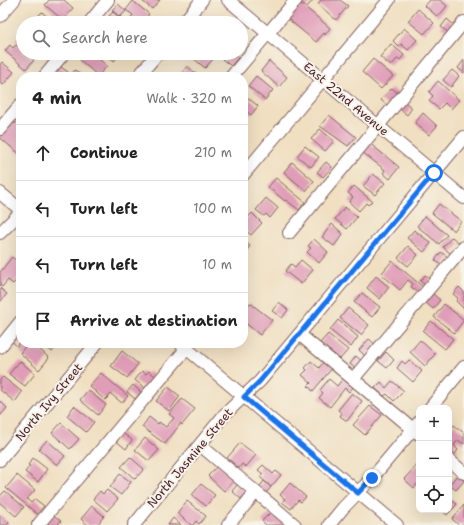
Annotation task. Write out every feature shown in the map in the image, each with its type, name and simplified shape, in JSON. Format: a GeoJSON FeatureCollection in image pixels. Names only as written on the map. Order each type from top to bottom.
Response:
{"type":"FeatureCollection","features":[{"type":"Feature","properties":{"kind":"street"},"geometry":{"type":"LineString","coordinates":[[0,16],[14,0]]}},
{"type":"Feature","properties":{"kind":"street"},"geometry":{"type":"LineString","coordinates":[[95,16],[108,0]]}},
{"type":"Feature","properties":{"kind":"street"},"geometry":{"type":"LineString","coordinates":[[189,16],[202,0]]}},
{"type":"Feature","properties":{"kind":"street","name":"East 22nd Avenue"},"geometry":{"type":"LineString","coordinates":[[228,0],[247,16]]}},
{"type":"Feature","properties":{"kind":"street"},"geometry":{"type":"LineString","coordinates":[[248,57],[296,0]]}},
{"type":"Feature","properties":{"kind":"street"},"geometry":{"type":"LineString","coordinates":[[248,169],[389,0]]}},
{"type":"Feature","properties":{"kind":"street","name":"East 22nd Avenue"},"geometry":{"type":"LineString","coordinates":[[248,16],[464,198]]}},
{"type":"Feature","properties":{"kind":"street"},"geometry":{"type":"LineString","coordinates":[[289,233],[464,22]]}},
{"type":"Feature","properties":{"kind":"street"},"geometry":{"type":"LineString","coordinates":[[48,72],[58,60]]}},
{"type":"Feature","properties":{"kind":"street"},"geometry":{"type":"LineString","coordinates":[[142,72],[152,60]]}},
{"type":"Feature","properties":{"kind":"street"},"geometry":{"type":"LineString","coordinates":[[235,72],[245,60]]}},
{"type":"Feature","properties":{"kind":"street"},"geometry":{"type":"LineString","coordinates":[[0,129],[16,110]]}},
{"type":"Feature","properties":{"kind":"street","name":"North Jasmine Street"},"geometry":{"type":"LineString","coordinates":[[134,525],[225,414],[260,381],[464,137]]}},
{"type":"Feature","properties":{"kind":"street"},"geometry":{"type":"LineString","coordinates":[[0,193],[16,207]]}},
{"type":"Feature","properties":{"kind":"street"},"geometry":{"type":"LineString","coordinates":[[0,233],[16,216]]}},
{"type":"Feature","properties":{"kind":"street"},"geometry":{"type":"LineString","coordinates":[[353,379],[464,247]]}},
{"type":"Feature","properties":{"kind":"street"},"geometry":{"type":"LineString","coordinates":[[0,347],[16,328]]}},
{"type":"Feature","properties":{"kind":"street"},"geometry":{"type":"LineString","coordinates":[[298,334],[353,379],[416,427]]}},
{"type":"Feature","properties":{"kind":"street","name":"North Ivy Street"},"geometry":{"type":"LineString","coordinates":[[0,460],[93,348]]}},
{"type":"Feature","properties":{"kind":"street"},"geometry":{"type":"LineString","coordinates":[[38,525],[181,348]]}},
{"type":"Feature","properties":{"kind":"street"},"geometry":{"type":"LineString","coordinates":[[185,348],[397,525]]}},
{"type":"Feature","properties":{"kind":"street"},"geometry":{"type":"LineString","coordinates":[[432,405],[464,367]]}},
{"type":"Feature","properties":{"kind":"street"},"geometry":{"type":"LineString","coordinates":[[329,525],[416,429]]}},
{"type":"Feature","properties":{"kind":"street"},"geometry":{"type":"LineString","coordinates":[[200,445],[295,525]]}},
{"type":"Feature","properties":{"kind":"street"},"geometry":{"type":"LineString","coordinates":[[452,463],[464,473]]}},
{"type":"Feature","properties":{"kind":"street"},"geometry":{"type":"LineString","coordinates":[[228,525],[256,492]]}},
{"type":"Feature","properties":{"kind":"building"},"geometry":{"type":"Polygon","coordinates":[[[49,0],[64,0],[73,8],[66,16],[58,16],[45,5],[49,0]]]}},
{"type":"Feature","properties":{"kind":"building"},"geometry":{"type":"Polygon","coordinates":[[[141,0],[160,0],[152,9],[141,0]]]}},
{"type":"Feature","properties":{"kind":"building"},"geometry":{"type":"Polygon","coordinates":[[[299,0],[313,0],[307,7],[299,0]]]}},
{"type":"Feature","properties":{"kind":"building"},"geometry":{"type":"Polygon","coordinates":[[[321,0],[340,0],[348,6],[336,20],[318,4],[321,0]]]}},
{"type":"Feature","properties":{"kind":"building"},"geometry":{"type":"Polygon","coordinates":[[[430,0],[440,0],[447,6],[438,17],[425,6],[430,0]]]}},
{"type":"Feature","properties":{"kind":"building"},"geometry":{"type":"Polygon","coordinates":[[[133,1],[149,14],[147,16],[132,16],[133,15],[126,10],[133,1]]]}},
{"type":"Feature","properties":{"kind":"building"},"geometry":{"type":"Polygon","coordinates":[[[299,2],[330,28],[325,35],[324,33],[316,42],[288,19],[299,2]]]}},
{"type":"Feature","properties":{"kind":"building"},"geometry":{"type":"Polygon","coordinates":[[[118,4],[126,11],[121,16],[119,16],[112,10],[118,4]]]}},
{"type":"Feature","properties":{"kind":"building"},"geometry":{"type":"Polygon","coordinates":[[[418,9],[434,23],[424,34],[408,21],[418,9]]]}},
{"type":"Feature","properties":{"kind":"building"},"geometry":{"type":"Polygon","coordinates":[[[42,12],[46,16],[38,16],[42,12]]]}},
{"type":"Feature","properties":{"kind":"building"},"geometry":{"type":"Polygon","coordinates":[[[113,12],[118,16],[109,16],[113,12]]]}},
{"type":"Feature","properties":{"kind":"building"},"geometry":{"type":"Polygon","coordinates":[[[447,19],[455,26],[449,33],[441,27],[447,19]]]}},
{"type":"Feature","properties":{"kind":"building"},"geometry":{"type":"Polygon","coordinates":[[[404,28],[417,40],[408,50],[401,44],[399,47],[393,41],[404,28]]]}},
{"type":"Feature","properties":{"kind":"building"},"geometry":{"type":"Polygon","coordinates":[[[391,44],[404,55],[400,60],[397,59],[391,66],[380,57],[391,44]]]}},
{"type":"Feature","properties":{"kind":"building"},"geometry":{"type":"Polygon","coordinates":[[[10,45],[13,48],[16,45],[16,60],[34,60],[26,69],[5,51],[10,45]]]}},
{"type":"Feature","properties":{"kind":"building"},"geometry":{"type":"Polygon","coordinates":[[[373,59],[393,76],[381,89],[362,72],[373,59]]]}},
{"type":"Feature","properties":{"kind":"building"},"geometry":{"type":"Polygon","coordinates":[[[80,60],[100,60],[107,66],[102,72],[94,72],[80,60]]]}},
{"type":"Feature","properties":{"kind":"building"},"geometry":{"type":"Polygon","coordinates":[[[195,60],[212,60],[205,68],[195,60]]]}},
{"type":"Feature","properties":{"kind":"building"},"geometry":{"type":"Polygon","coordinates":[[[223,60],[236,60],[231,66],[223,60]]]}},
{"type":"Feature","properties":{"kind":"building"},"geometry":{"type":"Polygon","coordinates":[[[464,60],[464,73],[458,68],[464,60]]]}},
{"type":"Feature","properties":{"kind":"building"},"geometry":{"type":"Polygon","coordinates":[[[269,61],[287,77],[279,87],[261,71],[269,61]]]}},
{"type":"Feature","properties":{"kind":"building"},"geometry":{"type":"Polygon","coordinates":[[[2,62],[14,72],[3,85],[0,82],[0,65],[2,62]]]}},
{"type":"Feature","properties":{"kind":"building"},"geometry":{"type":"Polygon","coordinates":[[[58,65],[68,72],[52,72],[58,65]]]}},
{"type":"Feature","properties":{"kind":"building"},"geometry":{"type":"Polygon","coordinates":[[[187,66],[194,72],[183,72],[187,66]]]}},
{"type":"Feature","properties":{"kind":"building"},"geometry":{"type":"Polygon","coordinates":[[[452,70],[459,76],[451,87],[443,80],[452,70]]]}},
{"type":"Feature","properties":{"kind":"building"},"geometry":{"type":"Polygon","coordinates":[[[256,76],[273,90],[265,100],[248,86],[256,76]]]}},
{"type":"Feature","properties":{"kind":"building"},"geometry":{"type":"Polygon","coordinates":[[[438,81],[459,100],[451,109],[445,103],[439,109],[429,101],[433,96],[429,92],[438,81]]]}},
{"type":"Feature","properties":{"kind":"building"},"geometry":{"type":"Polygon","coordinates":[[[392,88],[400,95],[389,107],[381,100],[392,88]]]}},
{"type":"Feature","properties":{"kind":"building"},"geometry":{"type":"Polygon","coordinates":[[[248,98],[258,106],[251,115],[248,113],[248,98]]]}},
{"type":"Feature","properties":{"kind":"building"},"geometry":{"type":"Polygon","coordinates":[[[405,102],[412,108],[407,115],[400,109],[405,102]]]}},
{"type":"Feature","properties":{"kind":"building"},"geometry":{"type":"Polygon","coordinates":[[[423,113],[437,126],[429,135],[415,123],[423,113]]]}},
{"type":"Feature","properties":{"kind":"building"},"geometry":{"type":"Polygon","coordinates":[[[329,115],[356,137],[348,146],[320,126],[329,115]]]}},
{"type":"Feature","properties":{"kind":"building"},"geometry":{"type":"Polygon","coordinates":[[[11,120],[15,124],[16,123],[16,151],[0,138],[0,133],[11,120]]]}},
{"type":"Feature","properties":{"kind":"building"},"geometry":{"type":"Polygon","coordinates":[[[320,129],[334,141],[325,151],[311,139],[320,129]]]}},
{"type":"Feature","properties":{"kind":"building"},"geometry":{"type":"Polygon","coordinates":[[[368,142],[399,167],[390,179],[383,173],[385,170],[361,151],[368,142]]]}},
{"type":"Feature","properties":{"kind":"building"},"geometry":{"type":"Polygon","coordinates":[[[305,146],[319,157],[311,167],[297,156],[305,146]]]}},
{"type":"Feature","properties":{"kind":"building"},"geometry":{"type":"Polygon","coordinates":[[[292,162],[314,181],[306,191],[284,172],[292,162]]]}},
{"type":"Feature","properties":{"kind":"building"},"geometry":{"type":"Polygon","coordinates":[[[326,162],[332,167],[323,177],[317,172],[326,162]]]}},
{"type":"Feature","properties":{"kind":"building"},"geometry":{"type":"Polygon","coordinates":[[[373,174],[385,183],[375,195],[363,186],[373,174]]]}},
{"type":"Feature","properties":{"kind":"building"},"geometry":{"type":"Polygon","coordinates":[[[276,178],[305,202],[299,210],[268,187],[276,178]]]}},
{"type":"Feature","properties":{"kind":"building"},"geometry":{"type":"Polygon","coordinates":[[[354,186],[372,201],[368,205],[366,203],[359,211],[349,202],[353,197],[348,193],[354,186]]]}},
{"type":"Feature","properties":{"kind":"building"},"geometry":{"type":"Polygon","coordinates":[[[266,198],[278,208],[270,218],[266,214],[264,216],[256,210],[266,198]]]}},
{"type":"Feature","properties":{"kind":"building"},"geometry":{"type":"Polygon","coordinates":[[[439,204],[461,221],[454,231],[432,213],[439,204]]]}},
{"type":"Feature","properties":{"kind":"building"},"geometry":{"type":"Polygon","coordinates":[[[345,207],[357,217],[347,229],[335,219],[345,207]]]}},
{"type":"Feature","properties":{"kind":"building"},"geometry":{"type":"Polygon","coordinates":[[[252,213],[262,223],[251,235],[248,232],[248,217],[252,213]]]}},
{"type":"Feature","properties":{"kind":"building"},"geometry":{"type":"Polygon","coordinates":[[[425,216],[447,235],[439,244],[417,226],[425,216]]]}},
{"type":"Feature","properties":{"kind":"building"},"geometry":{"type":"Polygon","coordinates":[[[332,224],[343,234],[334,246],[322,237],[332,224]]]}},
{"type":"Feature","properties":{"kind":"building"},"geometry":{"type":"Polygon","coordinates":[[[414,230],[431,243],[424,252],[407,238],[414,230]]]}},
{"type":"Feature","properties":{"kind":"building"},"geometry":{"type":"Polygon","coordinates":[[[452,237],[460,244],[451,254],[443,247],[452,237]]]}},
{"type":"Feature","properties":{"kind":"building"},"geometry":{"type":"Polygon","coordinates":[[[314,239],[328,252],[319,263],[307,252],[311,248],[308,246],[314,239]]]}},
{"type":"Feature","properties":{"kind":"building"},"geometry":{"type":"Polygon","coordinates":[[[408,246],[418,255],[408,266],[398,258],[408,246]]]}},
{"type":"Feature","properties":{"kind":"building"},"geometry":{"type":"Polygon","coordinates":[[[441,252],[449,258],[442,266],[435,260],[441,252]]]}},
{"type":"Feature","properties":{"kind":"building"},"geometry":{"type":"Polygon","coordinates":[[[12,257],[16,261],[16,281],[13,284],[8,280],[2,287],[0,285],[0,272],[12,257]]]}},
{"type":"Feature","properties":{"kind":"building"},"geometry":{"type":"Polygon","coordinates":[[[301,260],[313,270],[301,284],[285,271],[291,264],[295,267],[301,260]]]}},
{"type":"Feature","properties":{"kind":"building"},"geometry":{"type":"Polygon","coordinates":[[[392,261],[423,287],[418,292],[411,287],[413,284],[408,280],[400,290],[381,274],[392,261]]]}},
{"type":"Feature","properties":{"kind":"building"},"geometry":{"type":"Polygon","coordinates":[[[425,275],[432,281],[427,287],[420,281],[425,275]]]}},
{"type":"Feature","properties":{"kind":"building"},"geometry":{"type":"Polygon","coordinates":[[[376,276],[389,287],[380,299],[367,288],[376,276]]]}},
{"type":"Feature","properties":{"kind":"building"},"geometry":{"type":"Polygon","coordinates":[[[459,287],[464,292],[464,309],[456,301],[458,298],[453,294],[459,287]]]}},
{"type":"Feature","properties":{"kind":"building"},"geometry":{"type":"Polygon","coordinates":[[[0,288],[7,294],[0,302],[0,288]]]}},
{"type":"Feature","properties":{"kind":"building"},"geometry":{"type":"Polygon","coordinates":[[[362,293],[380,307],[372,317],[354,302],[362,293]]]}},
{"type":"Feature","properties":{"kind":"building"},"geometry":{"type":"Polygon","coordinates":[[[432,293],[440,300],[433,309],[425,302],[432,293]]]}},
{"type":"Feature","properties":{"kind":"building"},"geometry":{"type":"Polygon","coordinates":[[[279,302],[288,310],[282,318],[272,311],[279,302]]]}},
{"type":"Feature","properties":{"kind":"building"},"geometry":{"type":"Polygon","coordinates":[[[250,303],[272,320],[260,335],[248,325],[248,305],[250,303]]]}},
{"type":"Feature","properties":{"kind":"building"},"geometry":{"type":"Polygon","coordinates":[[[444,304],[464,320],[454,333],[434,317],[444,304]]]}},
{"type":"Feature","properties":{"kind":"building"},"geometry":{"type":"Polygon","coordinates":[[[348,308],[369,325],[361,335],[340,318],[348,308]]]}},
{"type":"Feature","properties":{"kind":"building"},"geometry":{"type":"Polygon","coordinates":[[[338,320],[358,337],[351,347],[330,330],[338,320]]]}},
{"type":"Feature","properties":{"kind":"building"},"geometry":{"type":"Polygon","coordinates":[[[431,321],[453,339],[445,349],[423,331],[431,321]]]}},
{"type":"Feature","properties":{"kind":"building"},"geometry":{"type":"Polygon","coordinates":[[[328,334],[348,350],[340,359],[320,343],[328,334]]]}},
{"type":"Feature","properties":{"kind":"building"},"geometry":{"type":"Polygon","coordinates":[[[16,335],[16,345],[10,340],[16,335]]]}},
{"type":"Feature","properties":{"kind":"building"},"geometry":{"type":"Polygon","coordinates":[[[369,339],[376,345],[366,357],[359,350],[369,339]]]}},
{"type":"Feature","properties":{"kind":"building"},"geometry":{"type":"Polygon","coordinates":[[[420,340],[435,354],[425,366],[410,352],[420,340]]]}},
{"type":"Feature","properties":{"kind":"building"},"geometry":{"type":"Polygon","coordinates":[[[24,348],[38,348],[49,358],[39,370],[20,353],[24,348]]]}},
{"type":"Feature","properties":{"kind":"building"},"geometry":{"type":"Polygon","coordinates":[[[48,348],[55,348],[52,352],[48,348]]]}},
{"type":"Feature","properties":{"kind":"building"},"geometry":{"type":"Polygon","coordinates":[[[122,351],[138,364],[127,378],[111,366],[122,351]]]}},
{"type":"Feature","properties":{"kind":"building"},"geometry":{"type":"Polygon","coordinates":[[[386,352],[394,360],[387,368],[378,361],[386,352]]]}},
{"type":"Feature","properties":{"kind":"building"},"geometry":{"type":"Polygon","coordinates":[[[356,356],[364,363],[357,370],[350,364],[356,356]]]}},
{"type":"Feature","properties":{"kind":"building"},"geometry":{"type":"Polygon","coordinates":[[[325,360],[333,367],[313,391],[308,386],[311,383],[302,375],[307,370],[305,368],[311,361],[319,368],[325,360]]]}},
{"type":"Feature","properties":{"kind":"building"},"geometry":{"type":"Polygon","coordinates":[[[409,360],[422,371],[413,382],[397,368],[402,361],[405,364],[409,360]]]}},
{"type":"Feature","properties":{"kind":"building"},"geometry":{"type":"Polygon","coordinates":[[[20,361],[35,374],[25,386],[9,374],[20,361]]]}},
{"type":"Feature","properties":{"kind":"building"},"geometry":{"type":"Polygon","coordinates":[[[142,371],[146,374],[149,371],[155,376],[145,388],[135,380],[142,371]]]}},
{"type":"Feature","properties":{"kind":"building"},"geometry":{"type":"Polygon","coordinates":[[[101,373],[128,396],[122,403],[111,394],[105,400],[89,386],[101,373]]]}},
{"type":"Feature","properties":{"kind":"building"},"geometry":{"type":"Polygon","coordinates":[[[345,376],[355,385],[349,392],[345,388],[330,407],[319,398],[323,393],[320,390],[329,379],[337,386],[345,376]]]}},
{"type":"Feature","properties":{"kind":"building"},"geometry":{"type":"Polygon","coordinates":[[[3,377],[22,392],[15,402],[0,390],[0,380],[3,377]]]}},
{"type":"Feature","properties":{"kind":"building"},"geometry":{"type":"Polygon","coordinates":[[[392,381],[404,391],[394,401],[387,394],[384,396],[375,388],[381,382],[386,388],[392,381]]]}},
{"type":"Feature","properties":{"kind":"building"},"geometry":{"type":"Polygon","coordinates":[[[133,385],[141,392],[135,399],[127,392],[133,385]]]}},
{"type":"Feature","properties":{"kind":"building"},"geometry":{"type":"Polygon","coordinates":[[[168,387],[180,396],[169,411],[156,401],[168,387]]]}},
{"type":"Feature","properties":{"kind":"building"},"geometry":{"type":"Polygon","coordinates":[[[88,390],[106,405],[98,415],[80,400],[88,390]]]}},
{"type":"Feature","properties":{"kind":"building"},"geometry":{"type":"Polygon","coordinates":[[[352,393],[362,401],[347,421],[340,416],[342,413],[338,410],[352,393]]]}},
{"type":"Feature","properties":{"kind":"building"},"geometry":{"type":"Polygon","coordinates":[[[182,399],[195,409],[182,425],[181,423],[165,444],[142,427],[149,417],[158,424],[159,422],[166,427],[174,418],[169,414],[182,399]]]}},
{"type":"Feature","properties":{"kind":"building"},"geometry":{"type":"Polygon","coordinates":[[[0,401],[7,408],[0,416],[0,401]]]}},
{"type":"Feature","properties":{"kind":"building"},"geometry":{"type":"Polygon","coordinates":[[[74,406],[94,422],[86,432],[67,416],[74,406]]]}},
{"type":"Feature","properties":{"kind":"building"},"geometry":{"type":"Polygon","coordinates":[[[370,406],[382,415],[365,435],[353,425],[370,406]]]}},
{"type":"Feature","properties":{"kind":"building"},"geometry":{"type":"Polygon","coordinates":[[[61,423],[79,439],[70,449],[52,433],[61,423]]]}},
{"type":"Feature","properties":{"kind":"building"},"geometry":{"type":"Polygon","coordinates":[[[454,425],[464,433],[464,444],[458,440],[454,445],[458,450],[454,455],[452,453],[452,427],[454,425]]]}},
{"type":"Feature","properties":{"kind":"building"},"geometry":{"type":"Polygon","coordinates":[[[121,432],[132,440],[126,449],[115,440],[121,432]]]}},
{"type":"Feature","properties":{"kind":"building"},"geometry":{"type":"Polygon","coordinates":[[[145,438],[159,450],[149,461],[135,450],[145,438]]]}},
{"type":"Feature","properties":{"kind":"building"},"geometry":{"type":"Polygon","coordinates":[[[47,440],[65,456],[57,465],[39,449],[47,440]]]}},
{"type":"Feature","properties":{"kind":"building"},"geometry":{"type":"Polygon","coordinates":[[[240,443],[256,455],[246,467],[242,464],[239,468],[227,458],[240,443]]]}},
{"type":"Feature","properties":{"kind":"building"},"geometry":{"type":"Polygon","coordinates":[[[130,457],[144,469],[135,479],[121,467],[130,457]]]}},
{"type":"Feature","properties":{"kind":"building"},"geometry":{"type":"Polygon","coordinates":[[[33,458],[47,469],[38,482],[25,472],[30,466],[28,465],[33,458]]]}},
{"type":"Feature","properties":{"kind":"building"},"geometry":{"type":"Polygon","coordinates":[[[218,465],[235,479],[224,491],[208,476],[218,465]]]}},
{"type":"Feature","properties":{"kind":"building"},"geometry":{"type":"Polygon","coordinates":[[[263,465],[273,474],[276,471],[281,475],[271,487],[260,477],[263,474],[258,470],[263,465]]]}},
{"type":"Feature","properties":{"kind":"building"},"geometry":{"type":"Polygon","coordinates":[[[416,466],[416,486],[414,488],[404,479],[416,466]]]}},
{"type":"Feature","properties":{"kind":"building"},"geometry":{"type":"Polygon","coordinates":[[[120,474],[131,482],[121,495],[110,487],[120,474]]]}},
{"type":"Feature","properties":{"kind":"building"},"geometry":{"type":"Polygon","coordinates":[[[17,475],[35,490],[27,499],[31,503],[35,499],[44,506],[37,514],[6,488],[17,475]]]}},
{"type":"Feature","properties":{"kind":"building"},"geometry":{"type":"Polygon","coordinates":[[[457,475],[464,481],[456,490],[452,487],[452,481],[457,475]]]}},
{"type":"Feature","properties":{"kind":"building"},"geometry":{"type":"Polygon","coordinates":[[[264,481],[271,487],[266,493],[259,488],[264,481]]]}},
{"type":"Feature","properties":{"kind":"building"},"geometry":{"type":"Polygon","coordinates":[[[290,483],[306,497],[301,502],[298,500],[291,509],[282,502],[285,499],[280,495],[290,483]]]}},
{"type":"Feature","properties":{"kind":"building"},"geometry":{"type":"Polygon","coordinates":[[[201,484],[215,495],[206,506],[192,495],[201,484]]]}},
{"type":"Feature","properties":{"kind":"building"},"geometry":{"type":"Polygon","coordinates":[[[238,484],[247,492],[241,499],[232,491],[238,484]]]}},
{"type":"Feature","properties":{"kind":"building"},"geometry":{"type":"Polygon","coordinates":[[[107,490],[118,499],[107,511],[93,499],[100,491],[103,494],[107,490]]]}},
{"type":"Feature","properties":{"kind":"building"},"geometry":{"type":"Polygon","coordinates":[[[5,491],[24,507],[16,516],[0,503],[0,496],[5,491]]]}},
{"type":"Feature","properties":{"kind":"building"},"geometry":{"type":"Polygon","coordinates":[[[452,500],[457,504],[452,510],[452,500]]]}},
{"type":"Feature","properties":{"kind":"building"},"geometry":{"type":"Polygon","coordinates":[[[187,501],[206,516],[199,524],[196,521],[193,525],[191,525],[177,513],[187,501]]]}},
{"type":"Feature","properties":{"kind":"building"},"geometry":{"type":"Polygon","coordinates":[[[464,505],[464,525],[459,525],[452,519],[464,505]]]}},
{"type":"Feature","properties":{"kind":"building"},"geometry":{"type":"Polygon","coordinates":[[[92,506],[104,516],[97,525],[88,525],[81,519],[92,506]]]}},
{"type":"Feature","properties":{"kind":"building"},"geometry":{"type":"Polygon","coordinates":[[[271,512],[286,525],[266,525],[262,521],[271,512]]]}},
{"type":"Feature","properties":{"kind":"building"},"geometry":{"type":"Polygon","coordinates":[[[52,514],[61,521],[57,525],[48,525],[45,523],[52,514]]]}},
{"type":"Feature","properties":{"kind":"building"},"geometry":{"type":"Polygon","coordinates":[[[0,515],[9,523],[7,525],[0,525],[0,515]]]}},
{"type":"Feature","properties":{"kind":"building"},"geometry":{"type":"Polygon","coordinates":[[[173,518],[181,525],[168,525],[173,518]]]}},
{"type":"Feature","properties":{"kind":"route"},"geometry":{"type":"LineString","coordinates":[[372,478],[358,493],[244,397],[260,381],[434,173]]}}]}
